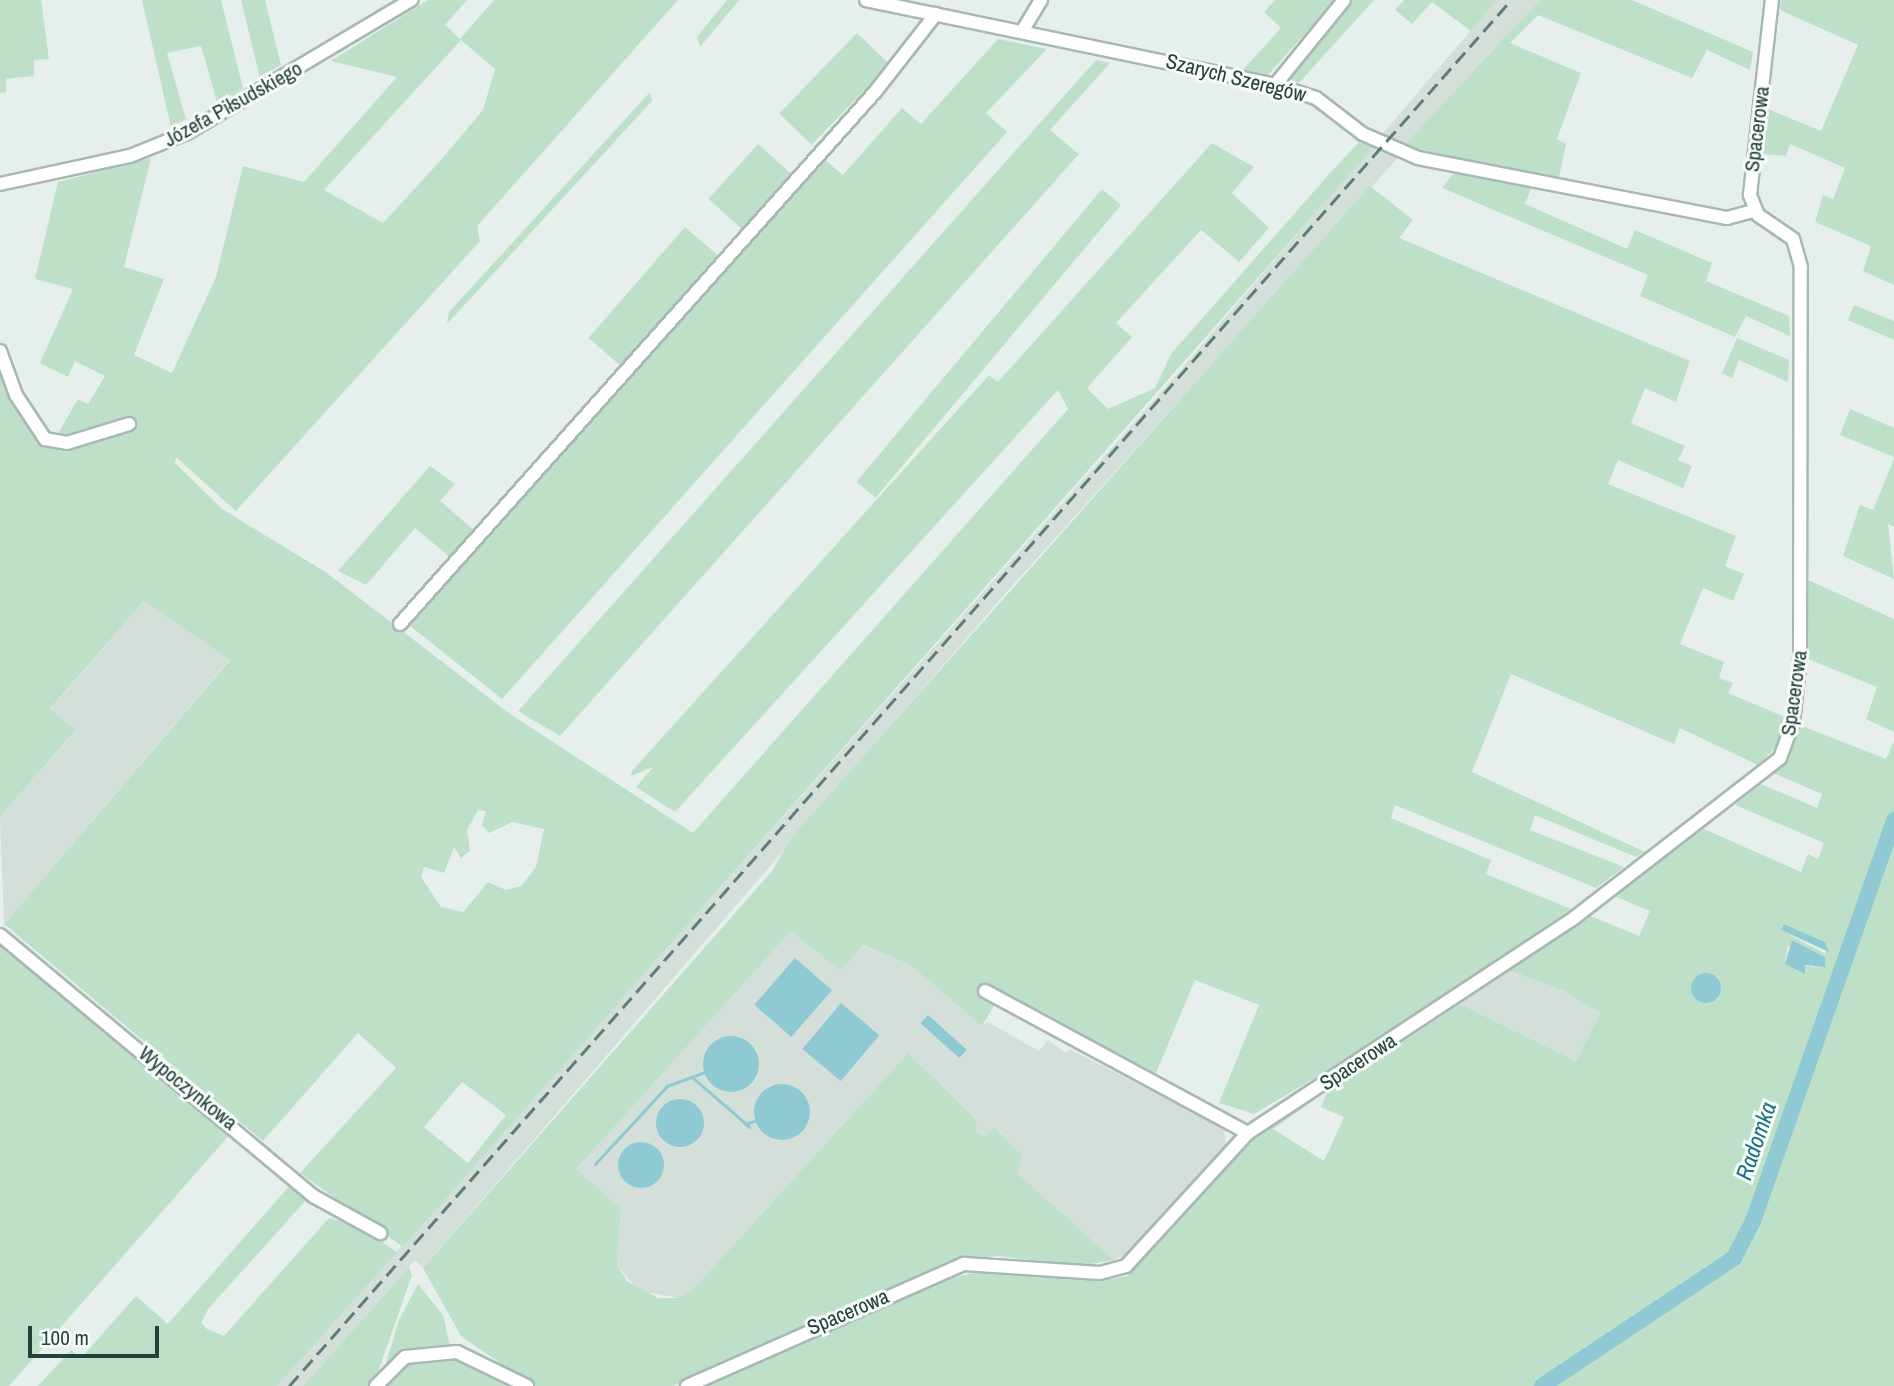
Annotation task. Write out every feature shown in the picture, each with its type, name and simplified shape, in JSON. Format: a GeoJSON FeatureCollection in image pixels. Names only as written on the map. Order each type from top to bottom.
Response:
{"type":"FeatureCollection","features":[{"type":"Feature","properties":{"kind":"street","name":"Józefa Piłsudskiego"},"geometry":{"type":"LineString","coordinates":[[0,184],[130,156],[187,133],[411,0]]}},
{"type":"Feature","properties":{"kind":"street","name":"Szarych Szeregów"},"geometry":{"type":"LineString","coordinates":[[866,0],[891,2],[936,14],[1023,30],[1275,85],[1316,98],[1363,134],[1418,158],[1727,218],[1754,211]]}},
{"type":"Feature","properties":{"kind":"street"},"geometry":{"type":"LineString","coordinates":[[1023,30],[1041,0]]}},
{"type":"Feature","properties":{"kind":"street"},"geometry":{"type":"LineString","coordinates":[[1275,85],[1344,0]]}},
{"type":"Feature","properties":{"kind":"street","name":"Spacerowa"},"geometry":{"type":"LineString","coordinates":[[687,1386],[964,1264],[1100,1273],[1126,1266],[1248,1133],[1573,918],[1738,795],[1784,750],[1801,650],[1801,267],[1793,239],[1754,211],[1750,179],[1772,0]]}},
{"type":"Feature","properties":{"kind":"street"},"geometry":{"type":"LineString","coordinates":[[400,624],[875,92],[936,14]]}},
{"type":"Feature","properties":{"kind":"street"},"geometry":{"type":"LineString","coordinates":[[0,351],[16,395],[44,439],[67,443],[129,424]]}},
{"type":"Feature","properties":{"kind":"street","name":"Wypoczynkowa"},"geometry":{"type":"LineString","coordinates":[[0,935],[313,1196],[380,1233]]}},
{"type":"Feature","properties":{"kind":"street"},"geometry":{"type":"LineString","coordinates":[[985,991],[1248,1133]]}},
{"type":"Feature","properties":{"kind":"street"},"geometry":{"type":"LineString","coordinates":[[377,1385],[405,1357],[457,1352],[527,1386]]}},
{"type":"Feature","properties":{"kind":"shaded area"},"geometry":{"type":"Polygon","coordinates":[[[1497,0],[1540,0],[1003,596],[423,1268],[415,1260],[303,1386],[277,1386],[1178,373],[1497,0]]]}},
{"type":"Feature","properties":{"kind":"shaded area"},"geometry":{"type":"Polygon","coordinates":[[[145,600],[230,659],[4,924],[0,817],[76,731],[50,710],[145,600]]]}},
{"type":"Feature","properties":{"kind":"shaded area"},"geometry":{"type":"Polygon","coordinates":[[[791,931],[840,971],[862,945],[910,965],[982,1026],[988,1022],[1039,1051],[1048,1040],[1066,1053],[1070,1049],[1224,1129],[1226,1145],[1130,1252],[1114,1260],[1016,1173],[1022,1155],[996,1127],[985,1136],[976,1132],[977,1120],[908,1053],[697,1285],[679,1298],[639,1291],[617,1265],[621,1209],[575,1169],[791,931]]]}},
{"type":"Feature","properties":{"kind":"shaded area"},"geometry":{"type":"Polygon","coordinates":[[[1509,970],[1564,991],[1600,1013],[1576,1061],[1460,1004],[1509,970]]]}},
{"type":"Feature","properties":{"kind":"green space"},"geometry":{"type":"Polygon","coordinates":[[[0,0],[41,0],[49,59],[34,60],[34,76],[6,79],[6,92],[0,93],[0,0]]]}},
{"type":"Feature","properties":{"kind":"green space"},"geometry":{"type":"Polygon","coordinates":[[[142,0],[221,0],[243,88],[218,105],[201,46],[167,53],[186,119],[171,127],[142,0]]]}},
{"type":"Feature","properties":{"kind":"green space"},"geometry":{"type":"Polygon","coordinates":[[[241,0],[265,0],[281,65],[260,78],[241,0]]]}},
{"type":"Feature","properties":{"kind":"green space"},"geometry":{"type":"Polygon","coordinates":[[[428,0],[467,0],[445,25],[460,39],[494,0],[678,0],[477,226],[480,241],[236,511],[176,457],[175,463],[222,509],[327,573],[510,714],[693,833],[1068,409],[1058,390],[675,812],[636,787],[653,767],[631,776],[632,771],[989,375],[998,382],[1212,143],[1254,167],[1232,193],[1269,228],[1239,262],[1201,230],[1116,323],[1132,337],[1087,388],[1108,409],[1155,388],[1171,354],[1331,172],[1359,142],[1374,146],[403,1247],[300,1173],[396,1068],[358,1033],[263,1141],[4,924],[230,660],[144,601],[50,709],[76,730],[0,817],[0,371],[5,361],[37,435],[50,447],[78,399],[88,404],[105,376],[75,361],[68,377],[40,363],[73,289],[35,279],[58,182],[151,158],[124,267],[164,279],[134,355],[172,373],[216,277],[243,166],[304,182],[397,77],[331,61],[428,0]],[[461,40],[324,190],[383,223],[441,160],[483,110],[495,69],[461,40]],[[478,810],[467,830],[470,851],[461,858],[454,847],[444,873],[424,867],[421,877],[441,907],[463,912],[488,882],[506,890],[521,886],[536,867],[544,829],[512,822],[489,833],[482,825],[486,811],[478,810]],[[462,1082],[424,1127],[468,1163],[506,1115],[462,1082]]]}},
{"type":"Feature","properties":{"kind":"green space"},"geometry":{"type":"Polygon","coordinates":[[[727,0],[739,0],[700,47],[697,37],[727,0]]]}},
{"type":"Feature","properties":{"kind":"green space"},"geometry":{"type":"Polygon","coordinates":[[[1275,0],[1335,0],[1268,75],[1241,72],[1281,28],[1264,12],[1275,0]]]}},
{"type":"Feature","properties":{"kind":"green space"},"geometry":{"type":"Polygon","coordinates":[[[1352,0],[1374,0],[1297,85],[1291,83],[1288,70],[1352,0]]]}},
{"type":"Feature","properties":{"kind":"green space"},"geometry":{"type":"Polygon","coordinates":[[[1404,0],[1497,0],[1471,31],[1432,2],[1412,24],[1395,10],[1404,0]]]}},
{"type":"Feature","properties":{"kind":"green space"},"geometry":{"type":"Polygon","coordinates":[[[1540,0],[1632,0],[1753,52],[1750,70],[1707,50],[1692,78],[1538,15],[1510,43],[1581,73],[1557,139],[1566,144],[1559,177],[1402,148],[1540,0]]]}},
{"type":"Feature","properties":{"kind":"green space"},"geometry":{"type":"Polygon","coordinates":[[[1781,0],[1894,0],[1894,285],[1863,271],[1871,246],[1815,222],[1823,195],[1833,199],[1845,168],[1790,144],[1786,156],[1763,154],[1768,109],[1821,131],[1858,45],[1780,10],[1781,0]]]}},
{"type":"Feature","properties":{"kind":"green space"},"geometry":{"type":"Polygon","coordinates":[[[857,33],[889,64],[812,145],[779,114],[857,33]]]}},
{"type":"Feature","properties":{"kind":"green space"},"geometry":{"type":"Polygon","coordinates":[[[998,39],[1047,49],[986,113],[1007,132],[502,699],[409,625],[823,158],[843,175],[902,108],[921,124],[998,39]]]}},
{"type":"Feature","properties":{"kind":"green space"},"geometry":{"type":"Polygon","coordinates":[[[1096,60],[1110,63],[1050,130],[1079,154],[560,736],[518,711],[1096,60]]]}},
{"type":"Feature","properties":{"kind":"green space"},"geometry":{"type":"Polygon","coordinates":[[[650,92],[652,101],[447,324],[449,312],[650,92]]]}},
{"type":"Feature","properties":{"kind":"green space"},"geometry":{"type":"Polygon","coordinates":[[[758,144],[792,175],[743,230],[708,199],[758,144]]]}},
{"type":"Feature","properties":{"kind":"green space"},"geometry":{"type":"Polygon","coordinates":[[[1458,168],[1532,186],[1525,204],[1627,249],[1635,230],[1712,263],[1706,281],[1789,316],[1790,336],[1746,316],[1735,337],[1640,296],[1648,275],[1442,188],[1458,168]]]}},
{"type":"Feature","properties":{"kind":"green space"},"geometry":{"type":"Polygon","coordinates":[[[1370,186],[1413,220],[1399,238],[1690,361],[1676,402],[1645,388],[1631,423],[1685,446],[1678,460],[1692,466],[1683,488],[1618,460],[1608,484],[1736,536],[1725,566],[1744,574],[1733,601],[1703,588],[1680,644],[1724,662],[1719,678],[1733,683],[1728,693],[1785,717],[1777,746],[1758,765],[1680,728],[1674,744],[1511,674],[1472,772],[1645,852],[1636,857],[1535,815],[1530,830],[1624,867],[1596,888],[1395,805],[1391,818],[1491,860],[1486,874],[1571,909],[1379,1040],[1254,1114],[1219,1103],[1259,1005],[1195,980],[1156,1073],[989,988],[982,992],[995,1004],[982,1026],[910,965],[863,945],[840,971],[791,931],[576,1169],[621,1209],[617,1265],[627,1281],[658,1298],[679,1298],[697,1285],[908,1053],[977,1120],[976,1132],[985,1136],[995,1127],[1022,1155],[1017,1173],[1114,1260],[1079,1266],[997,1256],[958,1260],[673,1386],[533,1386],[461,1336],[423,1268],[772,871],[791,838],[1370,186]]]}},
{"type":"Feature","properties":{"kind":"green space"},"geometry":{"type":"Polygon","coordinates":[[[1102,189],[1121,205],[876,498],[856,482],[1102,189]]]}},
{"type":"Feature","properties":{"kind":"green space"},"geometry":{"type":"Polygon","coordinates":[[[685,227],[719,257],[623,367],[589,338],[685,227]]]}},
{"type":"Feature","properties":{"kind":"green space"},"geometry":{"type":"Polygon","coordinates":[[[1854,305],[1894,321],[1894,340],[1848,320],[1854,305]]]}},
{"type":"Feature","properties":{"kind":"green space"},"geometry":{"type":"Polygon","coordinates":[[[1737,338],[1789,360],[1788,382],[1739,360],[1732,378],[1722,373],[1737,338]]]}},
{"type":"Feature","properties":{"kind":"green space"},"geometry":{"type":"Polygon","coordinates":[[[1850,409],[1894,428],[1894,457],[1840,435],[1850,409]]]}},
{"type":"Feature","properties":{"kind":"green space"},"geometry":{"type":"Polygon","coordinates":[[[1894,459],[1894,527],[1888,524],[1894,579],[1843,556],[1860,505],[1873,510],[1894,459]]]}},
{"type":"Feature","properties":{"kind":"green space"},"geometry":{"type":"Polygon","coordinates":[[[430,466],[455,484],[440,501],[475,531],[451,558],[415,528],[366,585],[338,571],[430,466]]]}},
{"type":"Feature","properties":{"kind":"green space"},"geometry":{"type":"Polygon","coordinates":[[[1806,579],[1894,619],[1894,732],[1866,719],[1877,687],[1808,659],[1806,579]]]}},
{"type":"Feature","properties":{"kind":"green space"},"geometry":{"type":"Polygon","coordinates":[[[1802,726],[1886,759],[1894,742],[1894,1386],[701,1386],[946,1279],[979,1272],[1100,1281],[1127,1276],[1255,1136],[1313,1101],[1273,1129],[1324,1161],[1344,1117],[1321,1107],[1327,1092],[1460,1004],[1576,1061],[1600,1013],[1564,991],[1509,970],[1588,915],[1639,936],[1650,911],[1612,895],[1704,829],[1801,872],[1808,854],[1818,859],[1824,843],[1735,805],[1761,784],[1817,808],[1822,794],[1773,773],[1802,726]],[[1784,924],[1781,930],[1826,954],[1825,942],[1784,924]],[[1788,946],[1785,962],[1814,967],[1825,957],[1803,946],[1788,946]]]}},
{"type":"Feature","properties":{"kind":"green space"},"geometry":{"type":"Polygon","coordinates":[[[0,942],[232,1132],[9,1386],[0,1386],[0,942]]]}},
{"type":"Feature","properties":{"kind":"green space"},"geometry":{"type":"Polygon","coordinates":[[[292,1183],[307,1199],[208,1309],[201,1323],[207,1329],[224,1336],[329,1218],[357,1225],[397,1252],[277,1386],[38,1386],[71,1350],[81,1358],[136,1296],[168,1324],[292,1183]]]}},
{"type":"Feature","properties":{"kind":"green space"},"geometry":{"type":"Polygon","coordinates":[[[409,1267],[412,1275],[373,1386],[303,1386],[409,1267]]]}},
{"type":"Feature","properties":{"kind":"green space"},"geometry":{"type":"Polygon","coordinates":[[[418,1284],[443,1315],[450,1346],[384,1370],[399,1320],[418,1284]]]}},
{"type":"Feature","properties":{"kind":"green space"},"geometry":{"type":"Polygon","coordinates":[[[468,1354],[523,1386],[380,1386],[399,1363],[468,1354]]]}},
{"type":"Feature","properties":{"kind":"water"},"geometry":{"type":"Polygon","coordinates":[[[1784,924],[1825,942],[1829,952],[1781,930],[1784,924]]]}},
{"type":"Feature","properties":{"kind":"water"},"geometry":{"type":"Polygon","coordinates":[[[1792,940],[1825,957],[1825,967],[1805,965],[1805,974],[1785,964],[1792,940]]]}},
{"type":"Feature","properties":{"kind":"water"},"geometry":{"type":"Polygon","coordinates":[[[795,958],[832,990],[791,1037],[754,1005],[795,958]]]}},
{"type":"Feature","properties":{"kind":"water"},"geometry":{"type":"Polygon","coordinates":[[[1706,973],[1712,974],[1720,982],[1720,994],[1712,1002],[1706,1003],[1700,1002],[1692,994],[1691,988],[1692,982],[1700,974],[1706,973]]]}},
{"type":"Feature","properties":{"kind":"water"},"geometry":{"type":"Polygon","coordinates":[[[841,1003],[879,1035],[841,1081],[802,1049],[841,1003]]]}},
{"type":"Feature","properties":{"kind":"water"},"geometry":{"type":"Polygon","coordinates":[[[928,1015],[967,1050],[959,1058],[921,1023],[928,1015]]]}},
{"type":"Feature","properties":{"kind":"water"},"geometry":{"type":"Polygon","coordinates":[[[731,1036],[742,1038],[751,1044],[757,1053],[757,1075],[751,1084],[742,1090],[731,1092],[720,1090],[711,1084],[705,1075],[703,1064],[705,1053],[711,1044],[720,1038],[731,1036]]]}},
{"type":"Feature","properties":{"kind":"water"},"geometry":{"type":"Polygon","coordinates":[[[782,1084],[793,1086],[802,1092],[808,1101],[808,1123],[802,1132],[793,1138],[782,1140],[771,1138],[762,1132],[756,1123],[754,1112],[756,1101],[762,1092],[771,1086],[782,1084]]]}},
{"type":"Feature","properties":{"kind":"water"},"geometry":{"type":"Polygon","coordinates":[[[680,1099],[697,1106],[704,1123],[697,1140],[680,1147],[663,1140],[656,1123],[663,1106],[680,1099]]]}},
{"type":"Feature","properties":{"kind":"water"},"geometry":{"type":"Polygon","coordinates":[[[641,1142],[658,1148],[664,1165],[658,1182],[641,1188],[624,1182],[618,1165],[624,1148],[641,1142]]]}},
{"type":"Feature","properties":{"kind":"waterway","name":"Radomka"},"geometry":{"type":"LineString","coordinates":[[1542,1386],[1734,1258],[1753,1221],[1894,820]]}},
{"type":"Feature","properties":{"kind":"waterway"},"geometry":{"type":"LineString","coordinates":[[634,1122],[667,1086],[705,1072]]}},
{"type":"Feature","properties":{"kind":"waterway"},"geometry":{"type":"LineString","coordinates":[[692,1077],[734,1113]]}},
{"type":"Feature","properties":{"kind":"waterway"},"geometry":{"type":"LineString","coordinates":[[736,1115],[750,1127]]}},
{"type":"Feature","properties":{"kind":"waterway"},"geometry":{"type":"LineString","coordinates":[[745,1124],[755,1121]]}},
{"type":"Feature","properties":{"kind":"waterway"},"geometry":{"type":"LineString","coordinates":[[595,1164],[633,1123]]}},
{"type":"Feature","properties":{"kind":"railway"},"geometry":{"type":"LineString","coordinates":[[289,1386],[1511,0]]}}]}
